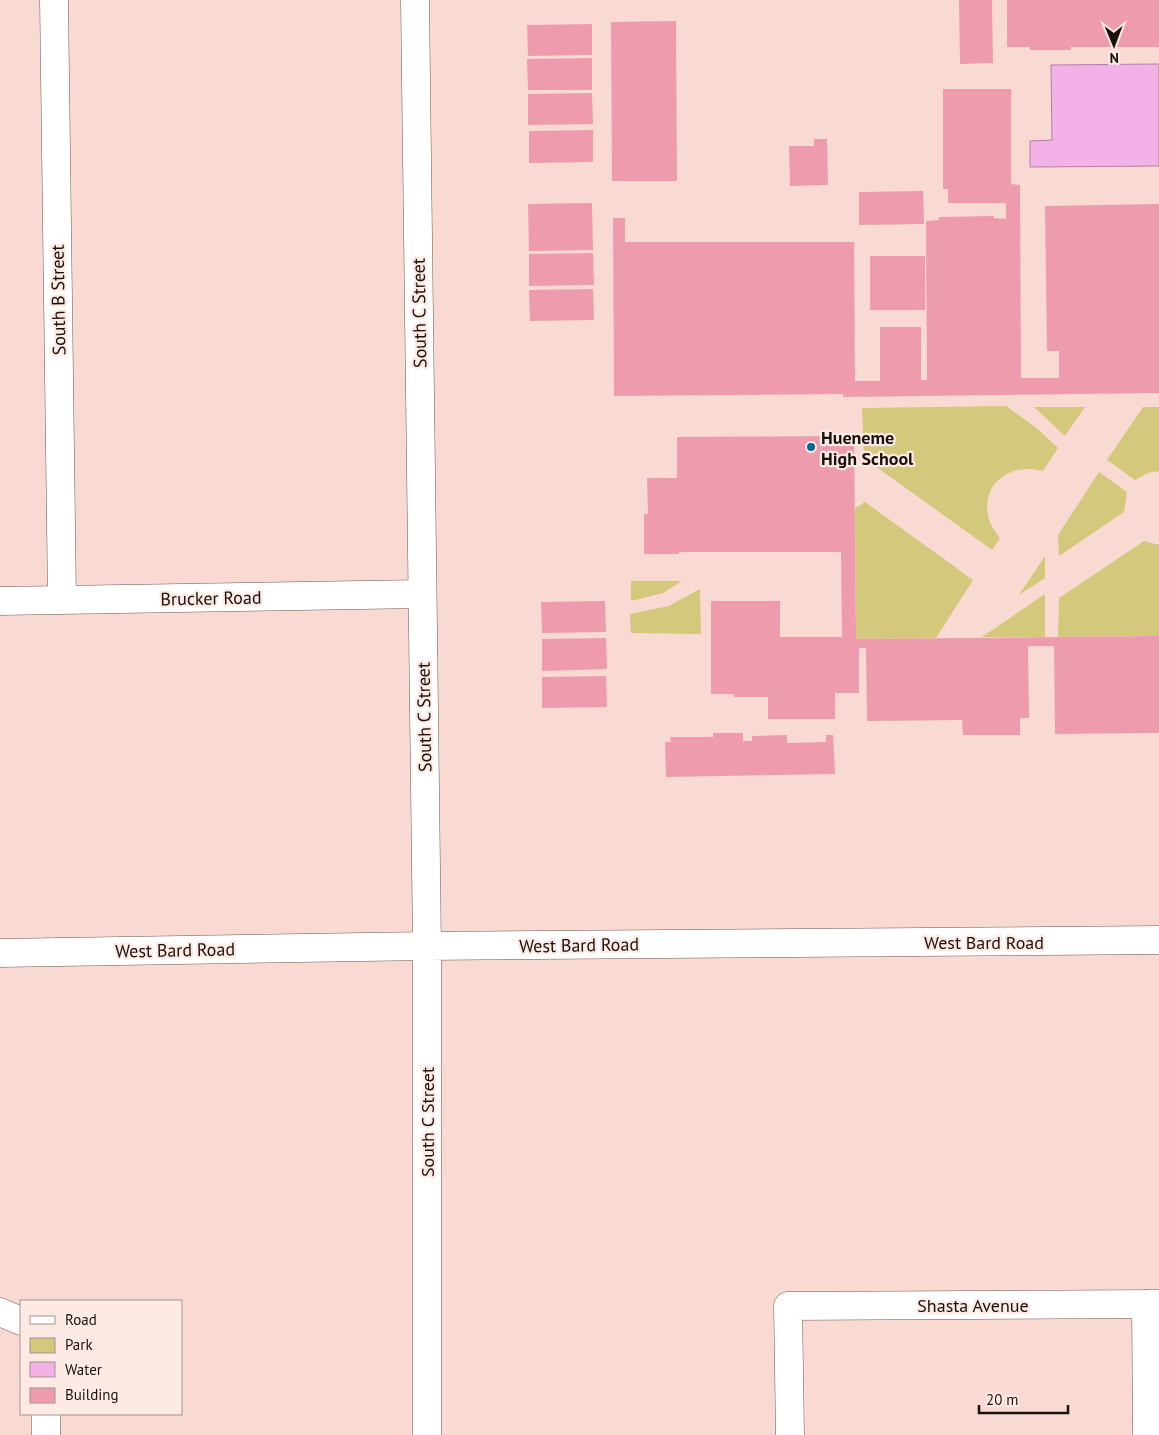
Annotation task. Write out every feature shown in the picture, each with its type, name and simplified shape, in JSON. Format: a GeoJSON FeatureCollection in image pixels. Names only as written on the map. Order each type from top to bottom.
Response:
{"type":"FeatureCollection","features":[{"type":"Feature","properties":{"kind":"street","name":"South B Street"},"geometry":{"type":"LineString","coordinates":[[54,0],[62,600]]}},
{"type":"Feature","properties":{"kind":"street","name":"South C Street"},"geometry":{"type":"LineString","coordinates":[[415,0],[427,946],[427,1435]]}},
{"type":"Feature","properties":{"kind":"street","name":"Brucker Road"},"geometry":{"type":"LineString","coordinates":[[0,601],[422,594]]}},
{"type":"Feature","properties":{"kind":"street","name":"West Bard Road"},"geometry":{"type":"LineString","coordinates":[[0,953],[427,946],[1159,940]]}},
{"type":"Feature","properties":{"kind":"street","name":"Shasta Avenue"},"geometry":{"type":"LineString","coordinates":[[790,1435],[788,1306],[1152,1304]]}},
{"type":"Feature","properties":{"kind":"street"},"geometry":{"type":"LineString","coordinates":[[1147,1435],[1152,1304]]}},
{"type":"Feature","properties":{"kind":"street"},"geometry":{"type":"LineString","coordinates":[[0,1312],[20,1320]]}},
{"type":"Feature","properties":{"kind":"street"},"geometry":{"type":"LineString","coordinates":[[46,1415],[46,1435]]}},
{"type":"Feature","properties":{"kind":"green space"},"geometry":{"type":"Polygon","coordinates":[[[1006,406],[1038,429],[1058,448],[1043,471],[1027,469],[1013,471],[1001,477],[993,486],[988,498],[987,511],[991,524],[1000,538],[992,550],[864,458],[862,408],[1006,406]]]}},
{"type":"Feature","properties":{"kind":"green space"},"geometry":{"type":"Polygon","coordinates":[[[1034,407],[1085,407],[1065,436],[1034,407]]]}},
{"type":"Feature","properties":{"kind":"green space"},"geometry":{"type":"Polygon","coordinates":[[[1143,407],[1159,407],[1159,471],[1148,473],[1135,480],[1107,460],[1143,407]]]}},
{"type":"Feature","properties":{"kind":"green space"},"geometry":{"type":"Polygon","coordinates":[[[1099,472],[1127,492],[1124,512],[1059,556],[1058,535],[1099,472]]]}},
{"type":"Feature","properties":{"kind":"green space"},"geometry":{"type":"Polygon","coordinates":[[[865,502],[973,580],[936,638],[856,639],[855,508],[865,502]]]}},
{"type":"Feature","properties":{"kind":"green space"},"geometry":{"type":"Polygon","coordinates":[[[1144,541],[1159,545],[1159,636],[1058,637],[1059,598],[1144,541]]]}},
{"type":"Feature","properties":{"kind":"green space"},"geometry":{"type":"Polygon","coordinates":[[[1045,556],[1045,578],[1019,595],[1045,556]]]}},
{"type":"Feature","properties":{"kind":"green space"},"geometry":{"type":"Polygon","coordinates":[[[631,581],[682,581],[663,593],[631,601],[631,581]]]}},
{"type":"Feature","properties":{"kind":"green space"},"geometry":{"type":"Polygon","coordinates":[[[700,589],[701,634],[631,633],[630,614],[669,606],[700,589]]]}},
{"type":"Feature","properties":{"kind":"green space"},"geometry":{"type":"Polygon","coordinates":[[[1045,594],[1045,637],[982,637],[1045,594]]]}},
{"type":"Feature","properties":{"kind":"water"},"geometry":{"type":"Polygon","coordinates":[[[1159,64],[1159,166],[1030,167],[1030,141],[1052,140],[1051,65],[1159,64]]]}},
{"type":"Feature","properties":{"kind":"building"},"geometry":{"type":"Polygon","coordinates":[[[959,0],[992,0],[993,63],[960,64],[959,0]]]}},
{"type":"Feature","properties":{"kind":"building"},"geometry":{"type":"Polygon","coordinates":[[[1007,0],[1159,0],[1159,47],[1071,47],[1071,50],[1030,50],[1030,47],[1007,47],[1007,0]]]}},
{"type":"Feature","properties":{"kind":"building"},"geometry":{"type":"Polygon","coordinates":[[[676,21],[677,181],[612,181],[611,22],[676,21]]]}},
{"type":"Feature","properties":{"kind":"building"},"geometry":{"type":"Polygon","coordinates":[[[592,24],[592,55],[528,56],[527,25],[592,24]]]}},
{"type":"Feature","properties":{"kind":"building"},"geometry":{"type":"Polygon","coordinates":[[[592,58],[592,90],[528,90],[527,59],[592,58]]]}},
{"type":"Feature","properties":{"kind":"building"},"geometry":{"type":"Polygon","coordinates":[[[943,89],[1011,89],[1011,184],[1020,185],[1021,378],[1059,378],[1059,351],[1047,351],[1045,206],[1159,204],[1159,393],[843,397],[843,394],[614,396],[613,218],[625,218],[625,242],[854,242],[855,381],[880,381],[880,327],[921,327],[921,380],[927,380],[926,221],[939,220],[939,217],[994,216],[993,218],[1006,219],[1006,203],[948,203],[948,189],[943,189],[943,89]]]}},
{"type":"Feature","properties":{"kind":"building"},"geometry":{"type":"Polygon","coordinates":[[[592,93],[593,124],[528,125],[528,94],[592,93]]]}},
{"type":"Feature","properties":{"kind":"building"},"geometry":{"type":"Polygon","coordinates":[[[593,130],[593,162],[529,163],[529,131],[593,130]]]}},
{"type":"Feature","properties":{"kind":"building"},"geometry":{"type":"Polygon","coordinates":[[[814,139],[827,139],[828,185],[790,186],[789,146],[814,146],[814,139]]]}},
{"type":"Feature","properties":{"kind":"building"},"geometry":{"type":"Polygon","coordinates":[[[923,191],[924,224],[859,225],[859,192],[923,191]]]}},
{"type":"Feature","properties":{"kind":"building"},"geometry":{"type":"Polygon","coordinates":[[[592,203],[593,250],[529,251],[528,204],[592,203]]]}},
{"type":"Feature","properties":{"kind":"building"},"geometry":{"type":"Polygon","coordinates":[[[593,253],[594,285],[529,286],[529,254],[593,253]]]}},
{"type":"Feature","properties":{"kind":"building"},"geometry":{"type":"Polygon","coordinates":[[[870,256],[925,256],[925,310],[870,310],[870,256]]]}},
{"type":"Feature","properties":{"kind":"building"},"geometry":{"type":"Polygon","coordinates":[[[593,289],[594,320],[530,321],[529,290],[593,289]]]}},
{"type":"Feature","properties":{"kind":"building"},"geometry":{"type":"Polygon","coordinates":[[[854,436],[856,639],[1159,636],[1159,733],[1055,734],[1054,646],[1028,646],[1029,718],[1020,718],[1020,735],[963,735],[962,720],[867,721],[866,648],[859,648],[859,693],[835,693],[835,719],[768,719],[768,697],[734,697],[734,694],[711,694],[711,601],[780,601],[780,637],[842,637],[841,552],[679,552],[679,554],[644,554],[644,514],[648,514],[647,478],[677,478],[677,437],[854,436]]]}},
{"type":"Feature","properties":{"kind":"building"},"geometry":{"type":"Polygon","coordinates":[[[605,601],[606,632],[542,633],[541,602],[605,601]]]}},
{"type":"Feature","properties":{"kind":"building"},"geometry":{"type":"Polygon","coordinates":[[[606,638],[607,669],[542,671],[542,639],[606,638]]]}},
{"type":"Feature","properties":{"kind":"building"},"geometry":{"type":"Polygon","coordinates":[[[606,676],[607,707],[542,708],[542,677],[606,676]]]}},
{"type":"Feature","properties":{"kind":"building"},"geometry":{"type":"Polygon","coordinates":[[[713,733],[743,733],[743,741],[752,741],[752,736],[787,735],[787,743],[826,742],[826,735],[833,735],[835,774],[666,777],[665,742],[671,742],[670,737],[713,737],[713,733]]]}},
{"type":"Feature","properties":{"kind":"place","name":"Hueneme High School"},"geometry":{"type":"Point","coordinates":[811,447]}}]}
